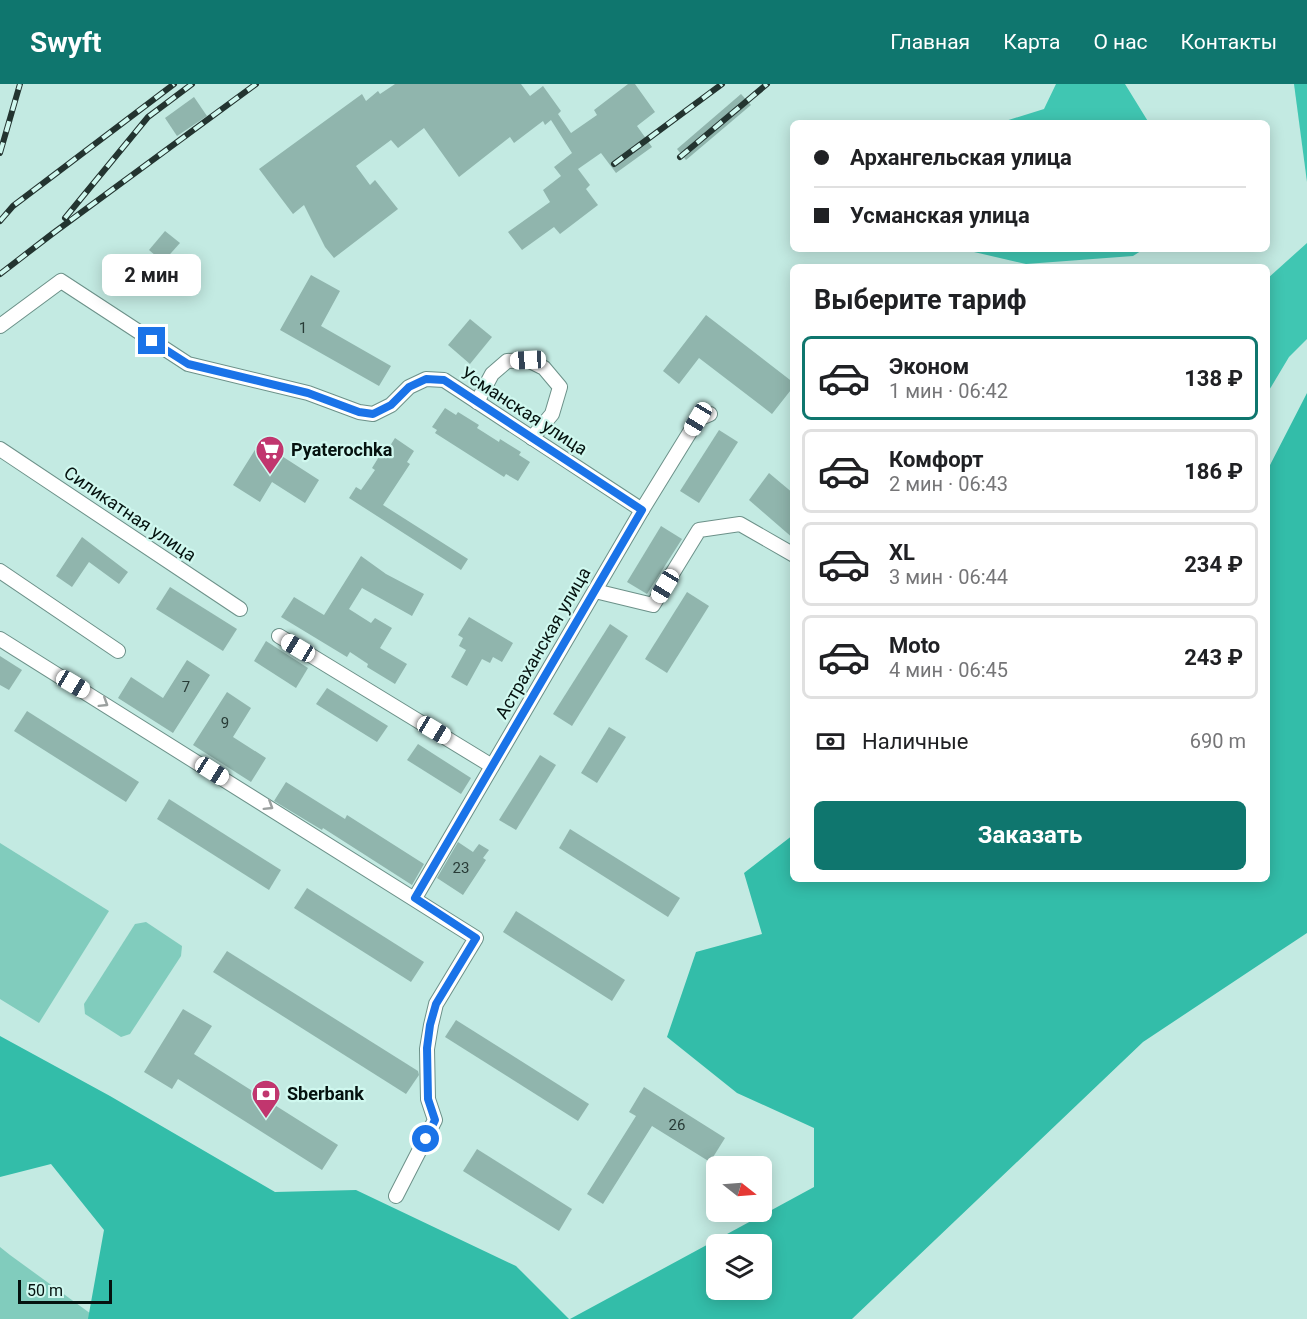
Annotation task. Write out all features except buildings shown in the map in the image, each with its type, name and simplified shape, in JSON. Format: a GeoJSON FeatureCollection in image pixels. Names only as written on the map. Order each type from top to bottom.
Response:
{"type":"FeatureCollection","features":[{"type":"Feature","properties":{"kind":"street","name":"Усманская улица"},"geometry":{"type":"LineString","coordinates":[[0,326],[61,281],[188,364],[308,393],[359,412],[373,414],[391,405],[409,387],[426,379],[444,380],[642,510]]}},
{"type":"Feature","properties":{"kind":"street"},"geometry":{"type":"LineString","coordinates":[[477,402],[492,374],[507,361],[528,360],[544,368],[560,387],[552,414],[532,438]]}},
{"type":"Feature","properties":{"kind":"street","name":"Астраханская улица"},"geometry":{"type":"LineString","coordinates":[[415,898],[642,510],[698,419],[710,414]]}},
{"type":"Feature","properties":{"kind":"street","name":"Силикатная улица"},"geometry":{"type":"LineString","coordinates":[[0,449],[240,609]]}},
{"type":"Feature","properties":{"kind":"street"},"geometry":{"type":"LineString","coordinates":[[595,591],[653,605],[699,530],[740,524],[790,553]]}},
{"type":"Feature","properties":{"kind":"street"},"geometry":{"type":"LineString","coordinates":[[0,571],[118,651]]}},
{"type":"Feature","properties":{"kind":"street"},"geometry":{"type":"LineString","coordinates":[[279,636],[492,766]]}},
{"type":"Feature","properties":{"kind":"street"},"geometry":{"type":"LineString","coordinates":[[0,639],[476,938],[436,1004],[427,1048],[428,1099],[435,1120],[396,1196]]}},
{"type":"Feature","properties":{"kind":"shaded area"},"geometry":{"type":"Polygon","coordinates":[[[1056,84],[1125,84],[1147,120],[1009,120],[1044,109],[1056,84]]]}},
{"type":"Feature","properties":{"kind":"shaded area"},"geometry":{"type":"Polygon","coordinates":[[[1294,84],[1307,84],[1307,182],[1294,84]]]}},
{"type":"Feature","properties":{"kind":"shaded area"},"geometry":{"type":"Polygon","coordinates":[[[1307,243],[1307,339],[1289,357],[1270,389],[1270,276],[1307,243]]]}},
{"type":"Feature","properties":{"kind":"shaded area"},"geometry":{"type":"Polygon","coordinates":[[[974,252],[1139,252],[1133,256],[1026,264],[974,252]]]}},
{"type":"Feature","properties":{"kind":"shaded area"},"geometry":{"type":"Polygon","coordinates":[[[1307,393],[1307,933],[1143,1042],[852,1319],[570,1319],[706,1245],[706,1300],[772,1300],[772,1234],[727,1234],[749,1222],[772,1222],[772,1210],[814,1187],[814,1128],[737,1093],[667,1037],[696,952],[762,934],[744,873],[790,837],[790,882],[1270,882],[1270,465],[1307,393]]]}},
{"type":"Feature","properties":{"kind":"shaded area"},"geometry":{"type":"Polygon","coordinates":[[[0,843],[109,911],[39,1023],[0,999],[0,843]]]}},
{"type":"Feature","properties":{"kind":"shaded area"},"geometry":{"type":"Polygon","coordinates":[[[146,922],[182,946],[181,956],[130,1034],[121,1037],[85,1014],[84,1004],[135,924],[146,922]]]}},
{"type":"Feature","properties":{"kind":"shaded area"},"geometry":{"type":"Polygon","coordinates":[[[0,1036],[110,1096],[275,1192],[356,1190],[516,1266],[569,1319],[88,1319],[104,1230],[51,1164],[0,1177],[0,1036]]]}},
{"type":"Feature","properties":{"kind":"shaded area"},"geometry":{"type":"Polygon","coordinates":[[[0,1247],[10,1255],[98,1319],[0,1319],[0,1247]]]}},
{"type":"Feature","properties":{"kind":"railway"},"geometry":{"type":"LineString","coordinates":[[0,153],[20,84]]}},
{"type":"Feature","properties":{"kind":"railway"},"geometry":{"type":"LineString","coordinates":[[0,221],[13,206],[174,84]]}},
{"type":"Feature","properties":{"kind":"railway"},"geometry":{"type":"LineString","coordinates":[[65,218],[148,117],[192,84]]}},
{"type":"Feature","properties":{"kind":"railway"},"geometry":{"type":"LineString","coordinates":[[0,274],[256,84]]}},
{"type":"Feature","properties":{"kind":"railway"},"geometry":{"type":"LineString","coordinates":[[614,164],[722,84]]}},
{"type":"Feature","properties":{"kind":"railway"},"geometry":{"type":"LineString","coordinates":[[680,157],[767,84]]}},
{"type":"Feature","properties":{"kind":"place","name":"Pyaterochka"},"geometry":{"type":"Point","coordinates":[270,476]}},
{"type":"Feature","properties":{"kind":"place","name":"Sberbank"},"geometry":{"type":"Point","coordinates":[266,1120]}},
{"type":"Feature","properties":{"kind":"route"},"geometry":{"type":"LineString","coordinates":[[152,341],[188,364],[308,393],[359,412],[373,414],[391,405],[409,387],[426,379],[444,380],[642,510],[415,898],[476,938],[436,1004],[430,1025],[427,1048],[428,1099],[435,1120],[426,1139]]}}]}
